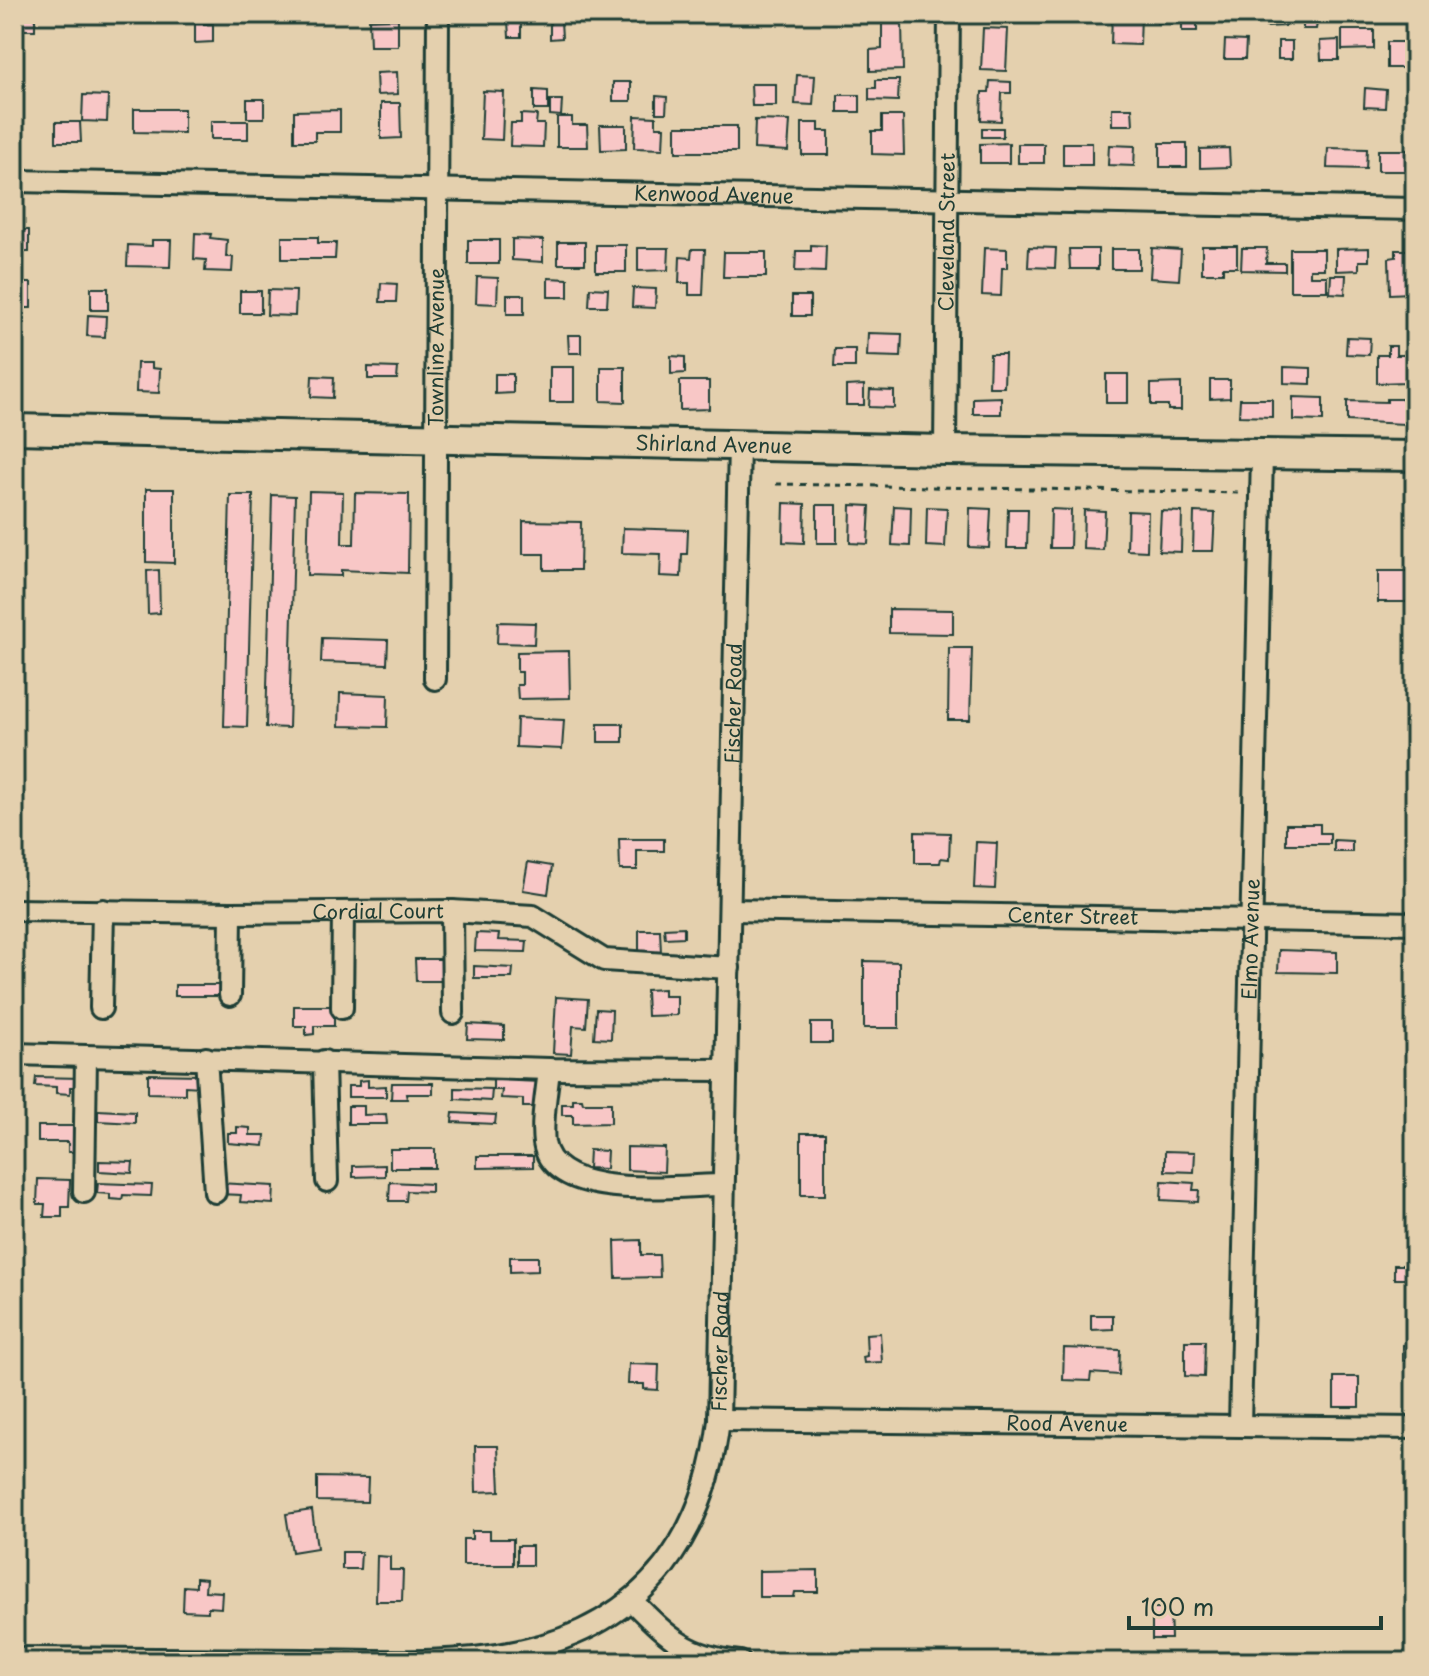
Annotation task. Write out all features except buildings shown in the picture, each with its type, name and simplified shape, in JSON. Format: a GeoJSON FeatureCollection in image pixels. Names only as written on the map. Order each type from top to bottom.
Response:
{"type":"FeatureCollection","features":[{"type":"Feature","properties":{"kind":"street","name":"Townline Avenue"},"geometry":{"type":"LineString","coordinates":[[435,679],[438,14]]}},
{"type":"Feature","properties":{"kind":"street","name":"Cleveland Street"},"geometry":{"type":"LineString","coordinates":[[945,450],[949,14]]}},
{"type":"Feature","properties":{"kind":"street","name":"Kenwood Avenue"},"geometry":{"type":"LineString","coordinates":[[14,181],[1415,209]]}},
{"type":"Feature","properties":{"kind":"street","name":"Shirland Avenue"},"geometry":{"type":"LineString","coordinates":[[14,429],[945,450],[1415,456]]}},
{"type":"Feature","properties":{"kind":"street","name":"Fischer Road"},"geometry":{"type":"LineString","coordinates":[[14,1658],[489,1660],[570,1640],[598,1625],[633,1602],[676,1551],[695,1514],[713,1462],[719,1420],[739,444]]}},
{"type":"Feature","properties":{"kind":"street","name":"Elmo Avenue"},"geometry":{"type":"LineString","coordinates":[[1240,1425],[1262,454]]}},
{"type":"Feature","properties":{"kind":"street","name":"Cordial Court"},"geometry":{"type":"LineString","coordinates":[[14,910],[231,913],[452,911],[533,916],[604,960],[729,968]]}},
{"type":"Feature","properties":{"kind":"street"},"geometry":{"type":"LineString","coordinates":[[101,1008],[103,910]]}},
{"type":"Feature","properties":{"kind":"street","name":"Center Street"},"geometry":{"type":"LineString","coordinates":[[731,910],[1415,923]]}},
{"type":"Feature","properties":{"kind":"street"},"geometry":{"type":"LineString","coordinates":[[452,911],[453,1013]]}},
{"type":"Feature","properties":{"kind":"street"},"geometry":{"type":"LineString","coordinates":[[342,1008],[343,912]]}},
{"type":"Feature","properties":{"kind":"street"},"geometry":{"type":"LineString","coordinates":[[230,995],[231,913]]}},
{"type":"Feature","properties":{"kind":"street"},"geometry":{"type":"LineString","coordinates":[[14,1054],[549,1069],[726,1070]]}},
{"type":"Feature","properties":{"kind":"street"},"geometry":{"type":"LineString","coordinates":[[84,1192],[86,1057]]}},
{"type":"Feature","properties":{"kind":"street"},"geometry":{"type":"LineString","coordinates":[[206,1058],[215,1192]]}},
{"type":"Feature","properties":{"kind":"street"},"geometry":{"type":"LineString","coordinates":[[324,1061],[327,1181]]}},
{"type":"Feature","properties":{"kind":"street"},"geometry":{"type":"LineString","coordinates":[[549,1069],[544,1142],[553,1165],[568,1176],[584,1183],[608,1186],[723,1185]]}},
{"type":"Feature","properties":{"kind":"street","name":"Rood Avenue"},"geometry":{"type":"LineString","coordinates":[[719,1420],[1415,1428]]}},
{"type":"Feature","properties":{"kind":"street"},"geometry":{"type":"LineString","coordinates":[[633,1602],[680,1646],[706,1657],[740,1662]]}},
{"type":"Feature","properties":{"kind":"path"},"geometry":{"type":"LineString","coordinates":[[776,484],[1261,493]]}}]}
